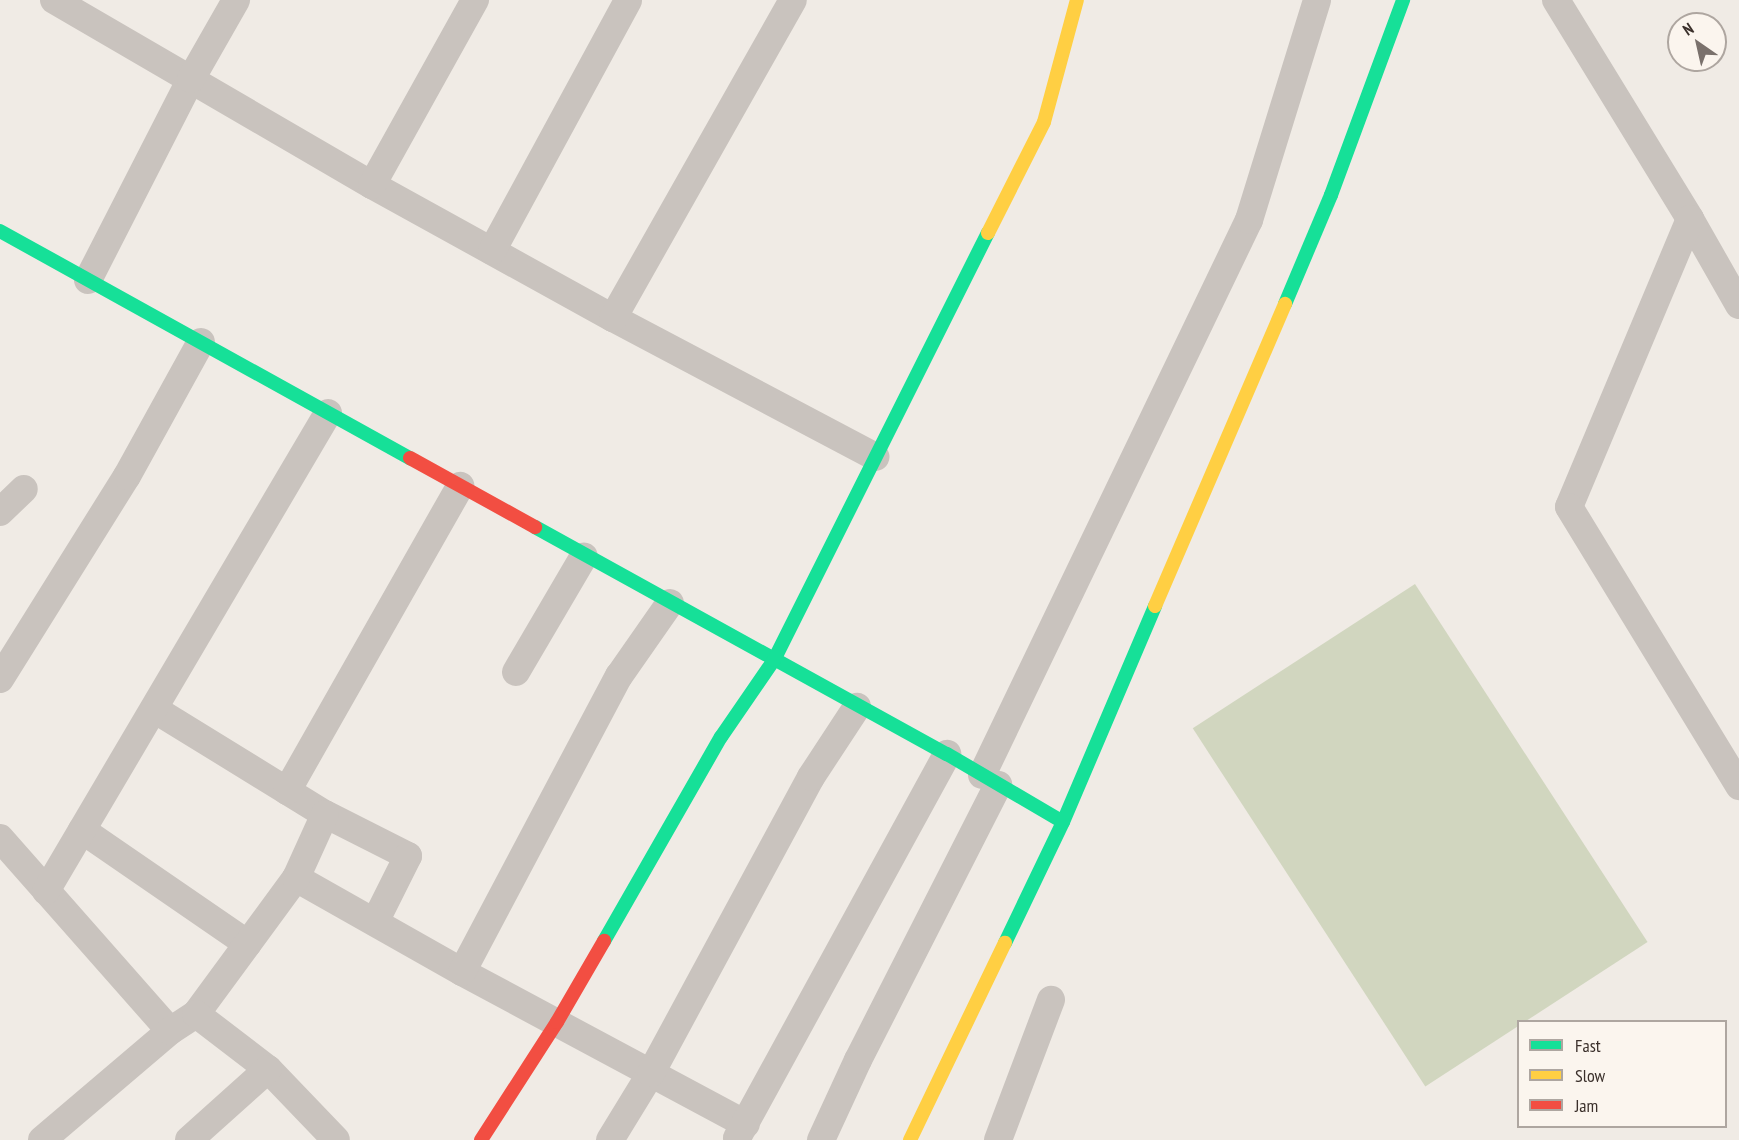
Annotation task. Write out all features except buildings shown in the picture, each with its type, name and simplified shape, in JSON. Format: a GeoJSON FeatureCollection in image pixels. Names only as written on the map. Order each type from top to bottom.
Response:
{"type":"FeatureCollection","features":[{"type":"Feature","properties":{"kind":"street"},"geometry":{"type":"LineString","coordinates":[[54,0],[372,185],[613,318],[876,457]]}},
{"type":"Feature","properties":{"kind":"street"},"geometry":{"type":"LineString","coordinates":[[88,280],[191,79],[236,0]]}},
{"type":"Feature","properties":{"kind":"street"},"geometry":{"type":"LineString","coordinates":[[372,185],[475,0]]}},
{"type":"Feature","properties":{"kind":"street"},"geometry":{"type":"LineString","coordinates":[[492,251],[628,0]]}},
{"type":"Feature","properties":{"kind":"street"},"geometry":{"type":"LineString","coordinates":[[613,318],[793,0]]}},
{"type":"Feature","properties":{"kind":"street"},"geometry":{"type":"LineString","coordinates":[[481,1140],[557,1022],[721,737],[774,660],[1044,122],[1077,0]]}},
{"type":"Feature","properties":{"kind":"street"},"geometry":{"type":"LineString","coordinates":[[821,1140],[1249,219],[1317,0]]}},
{"type":"Feature","properties":{"kind":"street"},"geometry":{"type":"LineString","coordinates":[[910,1140],[1063,822],[1331,195],[1403,0]]}},
{"type":"Feature","properties":{"kind":"street"},"geometry":{"type":"LineString","coordinates":[[1556,0],[1690,219],[1739,305]]}},
{"type":"Feature","properties":{"kind":"street"},"geometry":{"type":"LineString","coordinates":[[1690,219],[1569,507],[1739,786]]}},
{"type":"Feature","properties":{"kind":"street"},"geometry":{"type":"LineString","coordinates":[[0,231],[857,707],[947,754],[1063,822]]}},
{"type":"Feature","properties":{"kind":"street"},"geometry":{"type":"LineString","coordinates":[[0,679],[127,476],[201,342]]}},
{"type":"Feature","properties":{"kind":"street"},"geometry":{"type":"LineString","coordinates":[[46,891],[328,413]]}},
{"type":"Feature","properties":{"kind":"street"},"geometry":{"type":"LineString","coordinates":[[287,791],[460,486]]}},
{"type":"Feature","properties":{"kind":"street"},"geometry":{"type":"LineString","coordinates":[[0,512],[24,489]]}},
{"type":"Feature","properties":{"kind":"street"},"geometry":{"type":"LineString","coordinates":[[516,672],[584,556]]}},
{"type":"Feature","properties":{"kind":"street"},"geometry":{"type":"LineString","coordinates":[[462,972],[619,676],[670,603]]}},
{"type":"Feature","properties":{"kind":"street"},"geometry":{"type":"LineString","coordinates":[[610,1140],[651,1073],[812,777],[857,707]]}},
{"type":"Feature","properties":{"kind":"street"},"geometry":{"type":"LineString","coordinates":[[154,709],[325,814],[408,856],[375,922]]}},
{"type":"Feature","properties":{"kind":"street"},"geometry":{"type":"LineString","coordinates":[[296,878],[462,972],[651,1073],[741,1132],[947,754]]}},
{"type":"Feature","properties":{"kind":"street"},"geometry":{"type":"LineString","coordinates":[[42,1140],[170,1031],[196,1014],[296,878],[325,814]]}},
{"type":"Feature","properties":{"kind":"street"},"geometry":{"type":"LineString","coordinates":[[82,830],[248,944]]}},
{"type":"Feature","properties":{"kind":"street"},"geometry":{"type":"LineString","coordinates":[[0,838],[170,1031]]}},
{"type":"Feature","properties":{"kind":"street"},"geometry":{"type":"LineString","coordinates":[[998,1140],[1051,1000]]}},
{"type":"Feature","properties":{"kind":"street"},"geometry":{"type":"LineString","coordinates":[[196,1014],[268,1069],[336,1140]]}},
{"type":"Feature","properties":{"kind":"street"},"geometry":{"type":"LineString","coordinates":[[189,1140],[268,1069]]}},
{"type":"Feature","properties":{"kind":"green space"},"geometry":{"type":"Polygon","coordinates":[[[1415,584],[1648,942],[1528,1020],[1517,1020],[1517,1027],[1425,1086],[1193,728],[1415,584]]]}},
{"type":"Feature","properties":{"kind":"traffic: fast"},"geometry":{"type":"LineString","coordinates":[[1285,304],[1331,195],[1403,0]]}},
{"type":"Feature","properties":{"kind":"traffic: fast"},"geometry":{"type":"LineString","coordinates":[[0,231],[410,458]]}},
{"type":"Feature","properties":{"kind":"traffic: fast"},"geometry":{"type":"LineString","coordinates":[[604,941],[721,737],[774,660],[988,233]]}},
{"type":"Feature","properties":{"kind":"traffic: fast"},"geometry":{"type":"LineString","coordinates":[[535,527],[947,754],[1063,822]]}},
{"type":"Feature","properties":{"kind":"traffic: fast"},"geometry":{"type":"LineString","coordinates":[[1005,943],[1063,822],[1155,606]]}},
{"type":"Feature","properties":{"kind":"traffic: slow"},"geometry":{"type":"LineString","coordinates":[[988,233],[1044,122],[1077,0]]}},
{"type":"Feature","properties":{"kind":"traffic: slow"},"geometry":{"type":"LineString","coordinates":[[1155,606],[1285,304]]}},
{"type":"Feature","properties":{"kind":"traffic: slow"},"geometry":{"type":"LineString","coordinates":[[910,1140],[1005,943]]}},
{"type":"Feature","properties":{"kind":"traffic: jam"},"geometry":{"type":"LineString","coordinates":[[410,458],[535,527]]}},
{"type":"Feature","properties":{"kind":"traffic: jam"},"geometry":{"type":"LineString","coordinates":[[481,1140],[557,1022],[604,941]]}}]}
